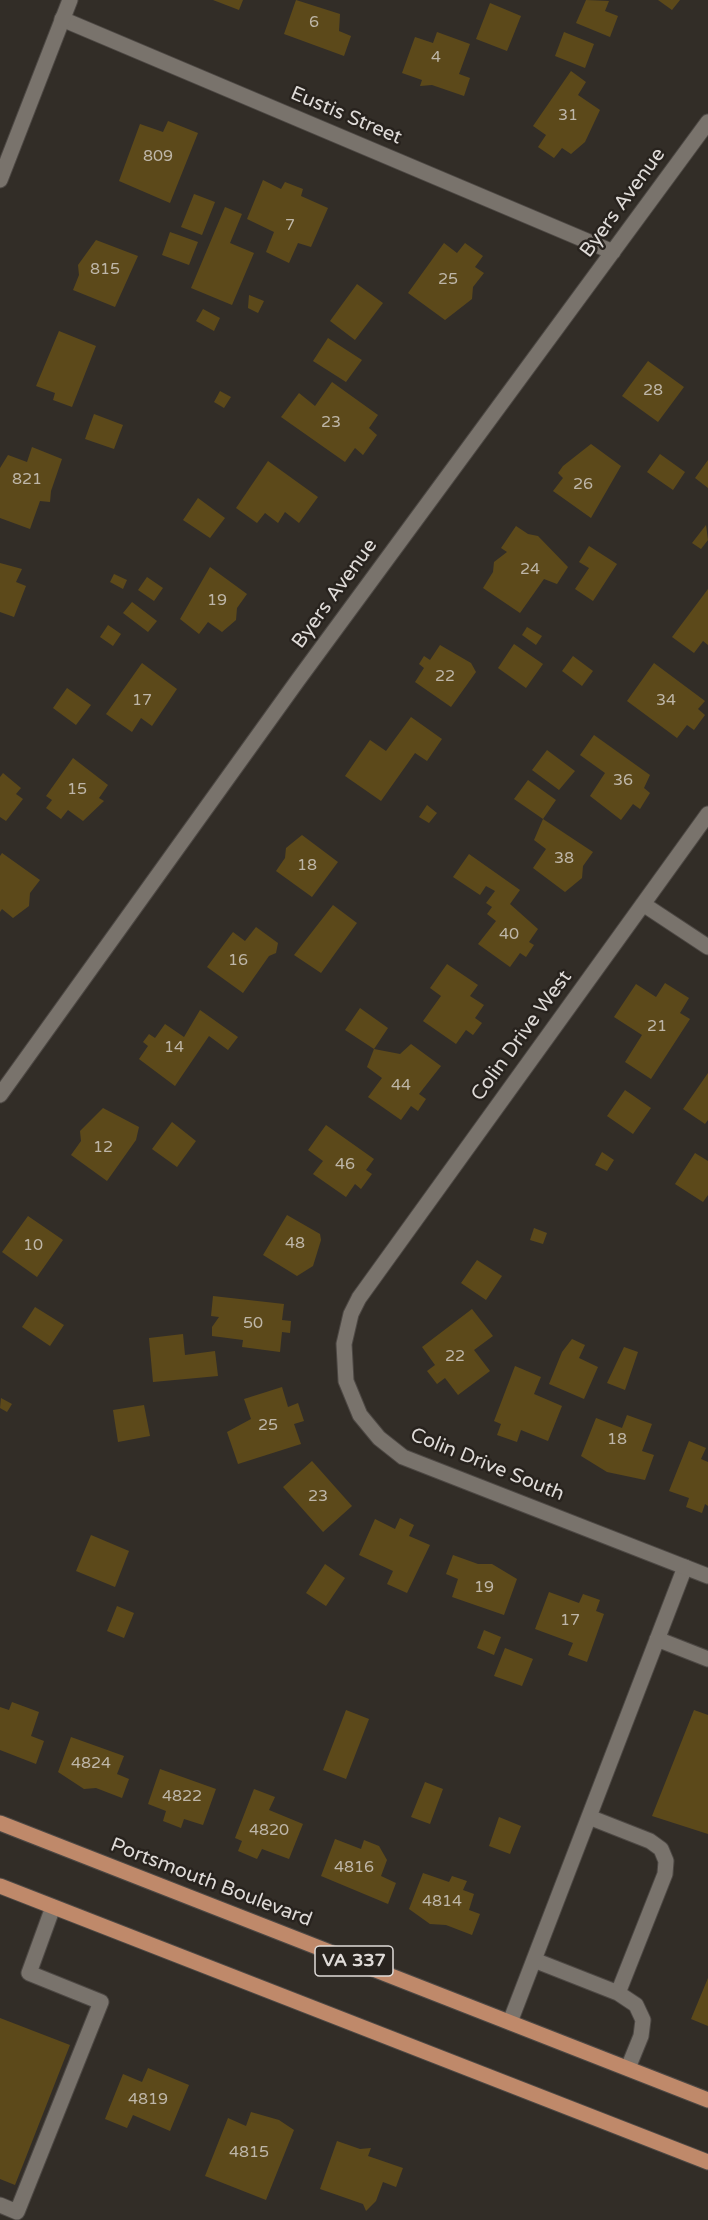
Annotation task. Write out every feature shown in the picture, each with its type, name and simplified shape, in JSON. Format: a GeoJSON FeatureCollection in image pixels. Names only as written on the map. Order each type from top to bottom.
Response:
{"type":"FeatureCollection","features":[{"type":"Feature","properties":{"kind":"main road","name":"Portsmouth Boulevard"},"geometry":{"type":"LineString","coordinates":[[0,1823],[708,2100]]}},
{"type":"Feature","properties":{"kind":"main road"},"geometry":{"type":"LineString","coordinates":[[0,1886],[708,2162]]}},
{"type":"Feature","properties":{"kind":"street"},"geometry":{"type":"LineString","coordinates":[[0,180],[70,0]]}},
{"type":"Feature","properties":{"kind":"street","name":"Eustis Street"},"geometry":{"type":"LineString","coordinates":[[62,19],[613,252]]}},
{"type":"Feature","properties":{"kind":"street","name":"Byers Avenue"},"geometry":{"type":"LineString","coordinates":[[0,1095],[291,689],[708,122]]}},
{"type":"Feature","properties":{"kind":"street","name":"Colin Drive West"},"geometry":{"type":"LineString","coordinates":[[370,1282],[708,814]]}},
{"type":"Feature","properties":{"kind":"street"},"geometry":{"type":"LineString","coordinates":[[643,904],[708,947]]}},
{"type":"Feature","properties":{"kind":"street","name":"Colin Drive South"},"geometry":{"type":"LineString","coordinates":[[370,1282],[351,1314],[345,1353],[346,1381],[360,1414],[379,1438],[403,1456],[708,1576]]}},
{"type":"Feature","properties":{"kind":"street"},"geometry":{"type":"LineString","coordinates":[[510,2022],[684,1567]]}},
{"type":"Feature","properties":{"kind":"street"},"geometry":{"type":"LineString","coordinates":[[657,1639],[708,1659]]}},
{"type":"Feature","properties":{"kind":"street"},"geometry":{"type":"LineString","coordinates":[[589,1816],[650,1841],[661,1849],[666,1861],[665,1874],[618,1993]]}},
{"type":"Feature","properties":{"kind":"street"},"geometry":{"type":"LineString","coordinates":[[0,2205],[17,2212],[101,2002],[29,1973],[53,1907]]}},
{"type":"Feature","properties":{"kind":"street"},"geometry":{"type":"LineString","coordinates":[[534,1960],[618,1993],[636,2005],[643,2020],[641,2036],[628,2068]]}},
{"type":"Feature","properties":{"kind":"building"},"geometry":{"type":"Polygon","coordinates":[[[213,0],[243,0],[239,10],[213,0]]]}},
{"type":"Feature","properties":{"kind":"building"},"geometry":{"type":"Polygon","coordinates":[[[296,0],[340,14],[339,31],[351,36],[344,56],[284,34],[296,0]]]}},
{"type":"Feature","properties":{"kind":"building"},"geometry":{"type":"Polygon","coordinates":[[[586,0],[609,1],[605,11],[618,16],[610,37],[576,23],[586,0]]]}},
{"type":"Feature","properties":{"kind":"building"},"geometry":{"type":"Polygon","coordinates":[[[658,0],[680,0],[672,10],[658,0]]]}},
{"type":"Feature","properties":{"kind":"building"},"geometry":{"type":"Polygon","coordinates":[[[490,3],[521,16],[507,51],[476,39],[490,3]]]}},
{"type":"Feature","properties":{"kind":"building"},"geometry":{"type":"Polygon","coordinates":[[[437,32],[470,44],[459,74],[470,78],[464,96],[432,85],[420,86],[422,80],[402,73],[415,37],[433,43],[437,32]]]}},
{"type":"Feature","properties":{"kind":"building"},"geometry":{"type":"Polygon","coordinates":[[[564,32],[594,44],[585,68],[555,56],[564,32]]]}},
{"type":"Feature","properties":{"kind":"building"},"geometry":{"type":"Polygon","coordinates":[[[571,71],[586,82],[578,95],[600,110],[585,142],[571,154],[562,148],[554,158],[538,147],[546,135],[533,126],[571,71]]]}},
{"type":"Feature","properties":{"kind":"building"},"geometry":{"type":"Polygon","coordinates":[[[168,121],[198,133],[170,203],[119,181],[140,124],[163,132],[168,121]]]}},
{"type":"Feature","properties":{"kind":"building"},"geometry":{"type":"Polygon","coordinates":[[[263,180],[281,189],[285,182],[303,189],[301,196],[328,208],[311,247],[298,243],[289,263],[266,252],[274,232],[247,219],[263,180]]]}},
{"type":"Feature","properties":{"kind":"building"},"geometry":{"type":"Polygon","coordinates":[[[194,194],[215,202],[202,235],[181,227],[194,194]]]}},
{"type":"Feature","properties":{"kind":"building"},"geometry":{"type":"Polygon","coordinates":[[[225,207],[242,214],[230,243],[254,253],[232,305],[191,288],[225,207]]]}},
{"type":"Feature","properties":{"kind":"building"},"geometry":{"type":"Polygon","coordinates":[[[170,232],[198,242],[189,265],[162,255],[170,232]]]}},
{"type":"Feature","properties":{"kind":"building"},"geometry":{"type":"Polygon","coordinates":[[[96,240],[138,256],[115,307],[73,290],[79,275],[78,265],[96,240]]]}},
{"type":"Feature","properties":{"kind":"building"},"geometry":{"type":"Polygon","coordinates":[[[444,243],[457,253],[465,243],[483,256],[475,267],[484,273],[473,287],[472,299],[445,320],[408,293],[444,243]]]}},
{"type":"Feature","properties":{"kind":"building"},"geometry":{"type":"Polygon","coordinates":[[[357,284],[383,303],[355,340],[330,321],[357,284]]]}},
{"type":"Feature","properties":{"kind":"building"},"geometry":{"type":"Polygon","coordinates":[[[249,295],[264,301],[258,313],[248,308],[249,295]]]}},
{"type":"Feature","properties":{"kind":"building"},"geometry":{"type":"Polygon","coordinates":[[[203,309],[220,318],[214,331],[196,321],[203,309]]]}},
{"type":"Feature","properties":{"kind":"building"},"geometry":{"type":"Polygon","coordinates":[[[59,331],[96,346],[72,407],[53,400],[55,393],[36,386],[59,331]]]}},
{"type":"Feature","properties":{"kind":"building"},"geometry":{"type":"Polygon","coordinates":[[[328,338],[362,360],[346,382],[313,361],[328,338]]]}},
{"type":"Feature","properties":{"kind":"building"},"geometry":{"type":"Polygon","coordinates":[[[648,361],[684,387],[658,422],[622,396],[648,361]]]}},
{"type":"Feature","properties":{"kind":"building"},"geometry":{"type":"Polygon","coordinates":[[[332,382],[378,415],[369,428],[377,435],[363,455],[355,448],[345,462],[281,417],[299,393],[315,406],[332,382]]]}},
{"type":"Feature","properties":{"kind":"building"},"geometry":{"type":"Polygon","coordinates":[[[220,391],[231,397],[224,408],[214,402],[220,391]]]}},
{"type":"Feature","properties":{"kind":"building"},"geometry":{"type":"Polygon","coordinates":[[[94,414],[123,425],[114,449],[85,439],[94,414]]]}},
{"type":"Feature","properties":{"kind":"building"},"geometry":{"type":"Polygon","coordinates":[[[591,444],[621,466],[591,518],[553,491],[563,478],[558,473],[563,466],[591,444]]]}},
{"type":"Feature","properties":{"kind":"building"},"geometry":{"type":"Polygon","coordinates":[[[32,447],[62,459],[51,491],[50,502],[40,501],[30,529],[0,518],[0,468],[8,455],[27,462],[32,447]]]}},
{"type":"Feature","properties":{"kind":"building"},"geometry":{"type":"Polygon","coordinates":[[[660,454],[685,472],[673,490],[647,472],[660,454]]]}},
{"type":"Feature","properties":{"kind":"building"},"geometry":{"type":"Polygon","coordinates":[[[708,460],[708,488],[695,478],[708,460]]]}},
{"type":"Feature","properties":{"kind":"building"},"geometry":{"type":"Polygon","coordinates":[[[268,461],[318,497],[299,523],[285,512],[278,523],[265,513],[257,523],[236,508],[268,461]]]}},
{"type":"Feature","properties":{"kind":"building"},"geometry":{"type":"Polygon","coordinates":[[[198,498],[225,518],[210,538],[183,520],[198,498]]]}},
{"type":"Feature","properties":{"kind":"building"},"geometry":{"type":"Polygon","coordinates":[[[706,525],[708,540],[701,549],[692,543],[706,525]]]}},
{"type":"Feature","properties":{"kind":"building"},"geometry":{"type":"Polygon","coordinates":[[[516,526],[528,534],[538,536],[568,567],[557,584],[544,579],[520,613],[483,588],[493,572],[494,562],[507,552],[501,548],[516,526]]]}},
{"type":"Feature","properties":{"kind":"building"},"geometry":{"type":"Polygon","coordinates":[[[589,546],[617,564],[593,601],[575,589],[589,568],[579,562],[589,546]]]}},
{"type":"Feature","properties":{"kind":"building"},"geometry":{"type":"Polygon","coordinates":[[[0,563],[22,569],[16,582],[26,586],[14,617],[0,612],[0,563]]]}},
{"type":"Feature","properties":{"kind":"building"},"geometry":{"type":"Polygon","coordinates":[[[210,567],[247,594],[237,608],[236,620],[222,632],[208,622],[199,634],[180,619],[210,567]]]}},
{"type":"Feature","properties":{"kind":"building"},"geometry":{"type":"Polygon","coordinates":[[[114,574],[127,580],[123,589],[110,582],[114,574]]]}},
{"type":"Feature","properties":{"kind":"building"},"geometry":{"type":"Polygon","coordinates":[[[147,577],[163,588],[154,601],[138,590],[147,577]]]}},
{"type":"Feature","properties":{"kind":"building"},"geometry":{"type":"Polygon","coordinates":[[[708,589],[708,645],[703,641],[694,653],[672,637],[708,589]]]}},
{"type":"Feature","properties":{"kind":"building"},"geometry":{"type":"Polygon","coordinates":[[[132,602],[157,621],[148,632],[123,613],[132,602]]]}},
{"type":"Feature","properties":{"kind":"building"},"geometry":{"type":"Polygon","coordinates":[[[108,625],[121,634],[113,646],[100,637],[108,625]]]}},
{"type":"Feature","properties":{"kind":"building"},"geometry":{"type":"Polygon","coordinates":[[[527,627],[542,636],[536,645],[522,635],[527,627]]]}},
{"type":"Feature","properties":{"kind":"building"},"geometry":{"type":"Polygon","coordinates":[[[514,644],[543,664],[526,688],[498,668],[514,644]]]}},
{"type":"Feature","properties":{"kind":"building"},"geometry":{"type":"Polygon","coordinates":[[[440,645],[471,663],[476,672],[451,707],[415,682],[424,668],[419,664],[424,656],[430,660],[440,645]]]}},
{"type":"Feature","properties":{"kind":"building"},"geometry":{"type":"Polygon","coordinates":[[[573,656],[593,671],[582,686],[562,671],[573,656]]]}},
{"type":"Feature","properties":{"kind":"building"},"geometry":{"type":"Polygon","coordinates":[[[142,663],[177,689],[152,726],[141,718],[132,732],[106,714],[142,663]]]}},
{"type":"Feature","properties":{"kind":"building"},"geometry":{"type":"Polygon","coordinates":[[[654,663],[705,701],[698,709],[705,715],[694,730],[687,725],[677,738],[627,701],[654,663]]]}},
{"type":"Feature","properties":{"kind":"building"},"geometry":{"type":"Polygon","coordinates":[[[67,688],[91,705],[76,725],[53,708],[67,688]]]}},
{"type":"Feature","properties":{"kind":"building"},"geometry":{"type":"Polygon","coordinates":[[[411,717],[442,739],[427,761],[415,753],[381,801],[345,776],[370,740],[386,751],[411,717]]]}},
{"type":"Feature","properties":{"kind":"building"},"geometry":{"type":"Polygon","coordinates":[[[594,735],[650,775],[644,788],[650,793],[640,809],[633,804],[621,820],[590,796],[605,773],[580,755],[594,735]]]}},
{"type":"Feature","properties":{"kind":"building"},"geometry":{"type":"Polygon","coordinates":[[[547,750],[575,771],[559,790],[532,770],[547,750]]]}},
{"type":"Feature","properties":{"kind":"building"},"geometry":{"type":"Polygon","coordinates":[[[73,758],[108,785],[99,798],[104,801],[83,821],[68,810],[61,819],[46,808],[52,800],[46,796],[73,758]]]}},
{"type":"Feature","properties":{"kind":"building"},"geometry":{"type":"Polygon","coordinates":[[[3,773],[21,788],[16,794],[23,799],[6,821],[0,817],[0,777],[3,773]]]}},
{"type":"Feature","properties":{"kind":"building"},"geometry":{"type":"Polygon","coordinates":[[[528,780],[556,800],[543,819],[514,799],[528,780]]]}},
{"type":"Feature","properties":{"kind":"building"},"geometry":{"type":"Polygon","coordinates":[[[427,805],[437,813],[429,823],[419,817],[427,805]]]}},
{"type":"Feature","properties":{"kind":"building"},"geometry":{"type":"Polygon","coordinates":[[[543,819],[593,852],[583,866],[582,878],[565,892],[533,868],[546,849],[534,840],[543,819]]]}},
{"type":"Feature","properties":{"kind":"building"},"geometry":{"type":"Polygon","coordinates":[[[302,835],[338,862],[312,897],[276,871],[285,858],[286,848],[302,835]]]}},
{"type":"Feature","properties":{"kind":"building"},"geometry":{"type":"Polygon","coordinates":[[[2,853],[40,880],[30,893],[29,906],[13,918],[2,909],[0,912],[0,856],[2,853]]]}},
{"type":"Feature","properties":{"kind":"building"},"geometry":{"type":"Polygon","coordinates":[[[469,854],[520,890],[510,904],[538,929],[529,942],[534,945],[526,957],[520,953],[510,967],[478,944],[496,921],[487,914],[492,907],[486,903],[495,891],[486,886],[480,895],[453,877],[469,854]]]}},
{"type":"Feature","properties":{"kind":"building"},"geometry":{"type":"Polygon","coordinates":[[[333,905],[357,923],[321,973],[294,955],[333,905]]]}},
{"type":"Feature","properties":{"kind":"building"},"geometry":{"type":"Polygon","coordinates":[[[256,927],[278,943],[276,953],[269,956],[243,993],[207,967],[233,932],[245,941],[256,927]]]}},
{"type":"Feature","properties":{"kind":"building"},"geometry":{"type":"Polygon","coordinates":[[[447,964],[478,985],[470,996],[484,1005],[475,1018],[482,1023],[473,1035],[466,1030],[456,1044],[423,1021],[441,996],[430,988],[447,964]]]}},
{"type":"Feature","properties":{"kind":"building"},"geometry":{"type":"Polygon","coordinates":[[[665,983],[689,998],[680,1013],[690,1019],[651,1079],[625,1062],[642,1035],[614,1017],[636,984],[656,997],[665,983]]]}},
{"type":"Feature","properties":{"kind":"building"},"geometry":{"type":"Polygon","coordinates":[[[360,1008],[388,1028],[374,1049],[345,1030],[360,1008]]]}},
{"type":"Feature","properties":{"kind":"building"},"geometry":{"type":"Polygon","coordinates":[[[200,1010],[238,1037],[228,1050],[209,1036],[175,1086],[139,1059],[148,1046],[143,1042],[149,1034],[155,1038],[165,1024],[184,1037],[200,1010]]]}},
{"type":"Feature","properties":{"kind":"building"},"geometry":{"type":"Polygon","coordinates":[[[411,1044],[441,1066],[419,1094],[426,1099],[418,1111],[411,1106],[401,1120],[368,1097],[382,1078],[367,1067],[374,1049],[400,1054],[411,1044]]]}},
{"type":"Feature","properties":{"kind":"building"},"geometry":{"type":"Polygon","coordinates":[[[708,1073],[708,1120],[705,1124],[683,1109],[708,1073]]]}},
{"type":"Feature","properties":{"kind":"building"},"geometry":{"type":"Polygon","coordinates":[[[625,1090],[651,1108],[633,1134],[607,1116],[625,1090]]]}},
{"type":"Feature","properties":{"kind":"building"},"geometry":{"type":"Polygon","coordinates":[[[103,1108],[139,1127],[136,1140],[107,1181],[71,1155],[81,1141],[80,1131],[103,1108]]]}},
{"type":"Feature","properties":{"kind":"building"},"geometry":{"type":"Polygon","coordinates":[[[172,1122],[196,1141],[177,1167],[152,1149],[172,1122]]]}},
{"type":"Feature","properties":{"kind":"building"},"geometry":{"type":"Polygon","coordinates":[[[326,1125],[374,1159],[366,1170],[372,1174],[361,1189],[355,1184],[346,1197],[313,1174],[323,1161],[308,1150],[326,1125]]]}},
{"type":"Feature","properties":{"kind":"building"},"geometry":{"type":"Polygon","coordinates":[[[602,1152],[614,1160],[607,1171],[595,1165],[602,1152]]]}},
{"type":"Feature","properties":{"kind":"building"},"geometry":{"type":"Polygon","coordinates":[[[695,1153],[708,1161],[708,1195],[703,1202],[675,1184],[695,1153]]]}},
{"type":"Feature","properties":{"kind":"building"},"geometry":{"type":"Polygon","coordinates":[[[287,1215],[320,1234],[321,1240],[313,1266],[297,1276],[263,1255],[287,1215]]]}},
{"type":"Feature","properties":{"kind":"building"},"geometry":{"type":"Polygon","coordinates":[[[28,1216],[63,1240],[37,1277],[2,1252],[28,1216]]]}},
{"type":"Feature","properties":{"kind":"building"},"geometry":{"type":"Polygon","coordinates":[[[534,1228],[547,1233],[543,1244],[530,1240],[534,1228]]]}},
{"type":"Feature","properties":{"kind":"building"},"geometry":{"type":"Polygon","coordinates":[[[477,1260],[502,1276],[486,1300],[461,1283],[477,1260]]]}},
{"type":"Feature","properties":{"kind":"building"},"geometry":{"type":"Polygon","coordinates":[[[213,1296],[284,1304],[282,1320],[291,1321],[290,1333],[282,1332],[280,1352],[242,1347],[243,1340],[212,1336],[212,1327],[219,1317],[211,1316],[213,1296]]]}},
{"type":"Feature","properties":{"kind":"building"},"geometry":{"type":"Polygon","coordinates":[[[35,1307],[64,1325],[50,1346],[22,1327],[35,1307]]]}},
{"type":"Feature","properties":{"kind":"building"},"geometry":{"type":"Polygon","coordinates":[[[472,1309],[493,1336],[474,1350],[490,1371],[458,1395],[445,1378],[437,1384],[427,1371],[435,1365],[422,1347],[472,1309]]]}},
{"type":"Feature","properties":{"kind":"building"},"geometry":{"type":"Polygon","coordinates":[[[183,1334],[185,1355],[215,1351],[218,1376],[153,1382],[149,1338],[183,1334]]]}},
{"type":"Feature","properties":{"kind":"building"},"geometry":{"type":"Polygon","coordinates":[[[572,1339],[585,1345],[579,1358],[598,1367],[584,1399],[549,1384],[562,1352],[572,1339]]]}},
{"type":"Feature","properties":{"kind":"building"},"geometry":{"type":"Polygon","coordinates":[[[624,1347],[638,1352],[625,1390],[607,1383],[624,1347]]]}},
{"type":"Feature","properties":{"kind":"building"},"geometry":{"type":"Polygon","coordinates":[[[515,1366],[541,1377],[534,1394],[562,1406],[548,1441],[521,1430],[517,1442],[497,1435],[501,1424],[494,1421],[515,1366]]]}},
{"type":"Feature","properties":{"kind":"building"},"geometry":{"type":"Polygon","coordinates":[[[282,1387],[288,1407],[298,1403],[304,1421],[294,1424],[301,1444],[238,1464],[227,1432],[251,1419],[244,1399],[282,1387]]]}},
{"type":"Feature","properties":{"kind":"building"},"geometry":{"type":"Polygon","coordinates":[[[1,1398],[12,1404],[7,1412],[0,1408],[1,1398]]]}},
{"type":"Feature","properties":{"kind":"building"},"geometry":{"type":"Polygon","coordinates":[[[144,1405],[150,1436],[118,1442],[113,1410],[144,1405]]]}},
{"type":"Feature","properties":{"kind":"building"},"geometry":{"type":"Polygon","coordinates":[[[627,1415],[652,1424],[642,1451],[654,1455],[645,1480],[607,1472],[581,1456],[596,1418],[622,1428],[627,1415]]]}},
{"type":"Feature","properties":{"kind":"building"},"geometry":{"type":"Polygon","coordinates":[[[689,1441],[706,1448],[701,1459],[708,1462],[708,1506],[705,1504],[702,1513],[686,1507],[689,1498],[669,1491],[689,1441]]]}},
{"type":"Feature","properties":{"kind":"building"},"geometry":{"type":"Polygon","coordinates":[[[312,1461],[352,1506],[323,1532],[283,1487],[312,1461]]]}},
{"type":"Feature","properties":{"kind":"building"},"geometry":{"type":"Polygon","coordinates":[[[400,1518],[414,1525],[409,1536],[430,1545],[407,1593],[387,1584],[393,1571],[359,1555],[375,1519],[395,1529],[400,1518]]]}},
{"type":"Feature","properties":{"kind":"building"},"geometry":{"type":"Polygon","coordinates":[[[91,1535],[129,1551],[115,1587],[76,1571],[91,1535]]]}},
{"type":"Feature","properties":{"kind":"building"},"geometry":{"type":"Polygon","coordinates":[[[453,1555],[478,1564],[492,1564],[517,1579],[504,1615],[452,1597],[458,1579],[446,1574],[453,1555]]]}},
{"type":"Feature","properties":{"kind":"building"},"geometry":{"type":"Polygon","coordinates":[[[325,1564],[345,1578],[326,1606],[306,1593],[325,1564]]]}},
{"type":"Feature","properties":{"kind":"building"},"geometry":{"type":"Polygon","coordinates":[[[549,1592],[579,1603],[583,1594],[600,1600],[596,1611],[604,1614],[587,1662],[568,1655],[573,1643],[535,1629],[549,1592]]]}},
{"type":"Feature","properties":{"kind":"building"},"geometry":{"type":"Polygon","coordinates":[[[117,1606],[134,1613],[124,1638],[107,1631],[117,1606]]]}},
{"type":"Feature","properties":{"kind":"building"},"geometry":{"type":"Polygon","coordinates":[[[484,1630],[501,1637],[494,1655],[477,1648],[484,1630]]]}},
{"type":"Feature","properties":{"kind":"building"},"geometry":{"type":"Polygon","coordinates":[[[505,1648],[533,1659],[522,1686],[494,1676],[505,1648]]]}},
{"type":"Feature","properties":{"kind":"building"},"geometry":{"type":"Polygon","coordinates":[[[12,1702],[39,1712],[31,1736],[44,1741],[36,1764],[0,1750],[0,1707],[9,1710],[12,1702]]]}},
{"type":"Feature","properties":{"kind":"building"},"geometry":{"type":"Polygon","coordinates":[[[346,1710],[369,1719],[346,1779],[323,1770],[346,1710]]]}},
{"type":"Feature","properties":{"kind":"building"},"geometry":{"type":"Polygon","coordinates":[[[694,1710],[708,1715],[708,1834],[652,1816],[694,1710]]]}},
{"type":"Feature","properties":{"kind":"building"},"geometry":{"type":"Polygon","coordinates":[[[71,1737],[124,1756],[117,1774],[129,1779],[122,1798],[96,1788],[84,1789],[58,1772],[71,1737]]]}},
{"type":"Feature","properties":{"kind":"building"},"geometry":{"type":"Polygon","coordinates":[[[160,1769],[216,1789],[203,1825],[184,1819],[181,1828],[163,1821],[166,1811],[148,1804],[160,1769]]]}},
{"type":"Feature","properties":{"kind":"building"},"geometry":{"type":"Polygon","coordinates":[[[425,1782],[443,1789],[430,1824],[411,1817],[425,1782]]]}},
{"type":"Feature","properties":{"kind":"building"},"geometry":{"type":"Polygon","coordinates":[[[254,1789],[275,1797],[269,1810],[303,1824],[289,1859],[262,1849],[257,1859],[238,1851],[242,1841],[235,1838],[254,1789]]]}},
{"type":"Feature","properties":{"kind":"building"},"geometry":{"type":"Polygon","coordinates":[[[499,1817],[521,1826],[510,1854],[489,1846],[499,1817]]]}},
{"type":"Feature","properties":{"kind":"building"},"geometry":{"type":"Polygon","coordinates":[[[335,1839],[361,1849],[364,1840],[379,1846],[387,1860],[381,1876],[396,1883],[388,1904],[321,1876],[335,1839]]]}},
{"type":"Feature","properties":{"kind":"building"},"geometry":{"type":"Polygon","coordinates":[[[423,1873],[449,1882],[452,1876],[467,1881],[463,1890],[474,1894],[469,1910],[480,1914],[472,1935],[446,1925],[430,1924],[409,1909],[423,1873]]]}},
{"type":"Feature","properties":{"kind":"building"},"geometry":{"type":"Polygon","coordinates":[[[708,1978],[708,2026],[691,2019],[708,1978]]]}},
{"type":"Feature","properties":{"kind":"building"},"geometry":{"type":"Polygon","coordinates":[[[0,2018],[70,2045],[15,2185],[0,2179],[0,2018]]]}},
{"type":"Feature","properties":{"kind":"building"},"geometry":{"type":"Polygon","coordinates":[[[148,2068],[189,2085],[170,2131],[133,2115],[127,2128],[105,2119],[123,2074],[142,2082],[148,2068]]]}},
{"type":"Feature","properties":{"kind":"building"},"geometry":{"type":"Polygon","coordinates":[[[251,2112],[279,2120],[294,2130],[266,2200],[205,2176],[228,2118],[246,2126],[251,2112]]]}},
{"type":"Feature","properties":{"kind":"building"},"geometry":{"type":"Polygon","coordinates":[[[337,2141],[360,2149],[371,2148],[368,2156],[403,2168],[396,2187],[383,2182],[376,2201],[366,2211],[363,2204],[320,2189],[337,2141]]]}}]}
